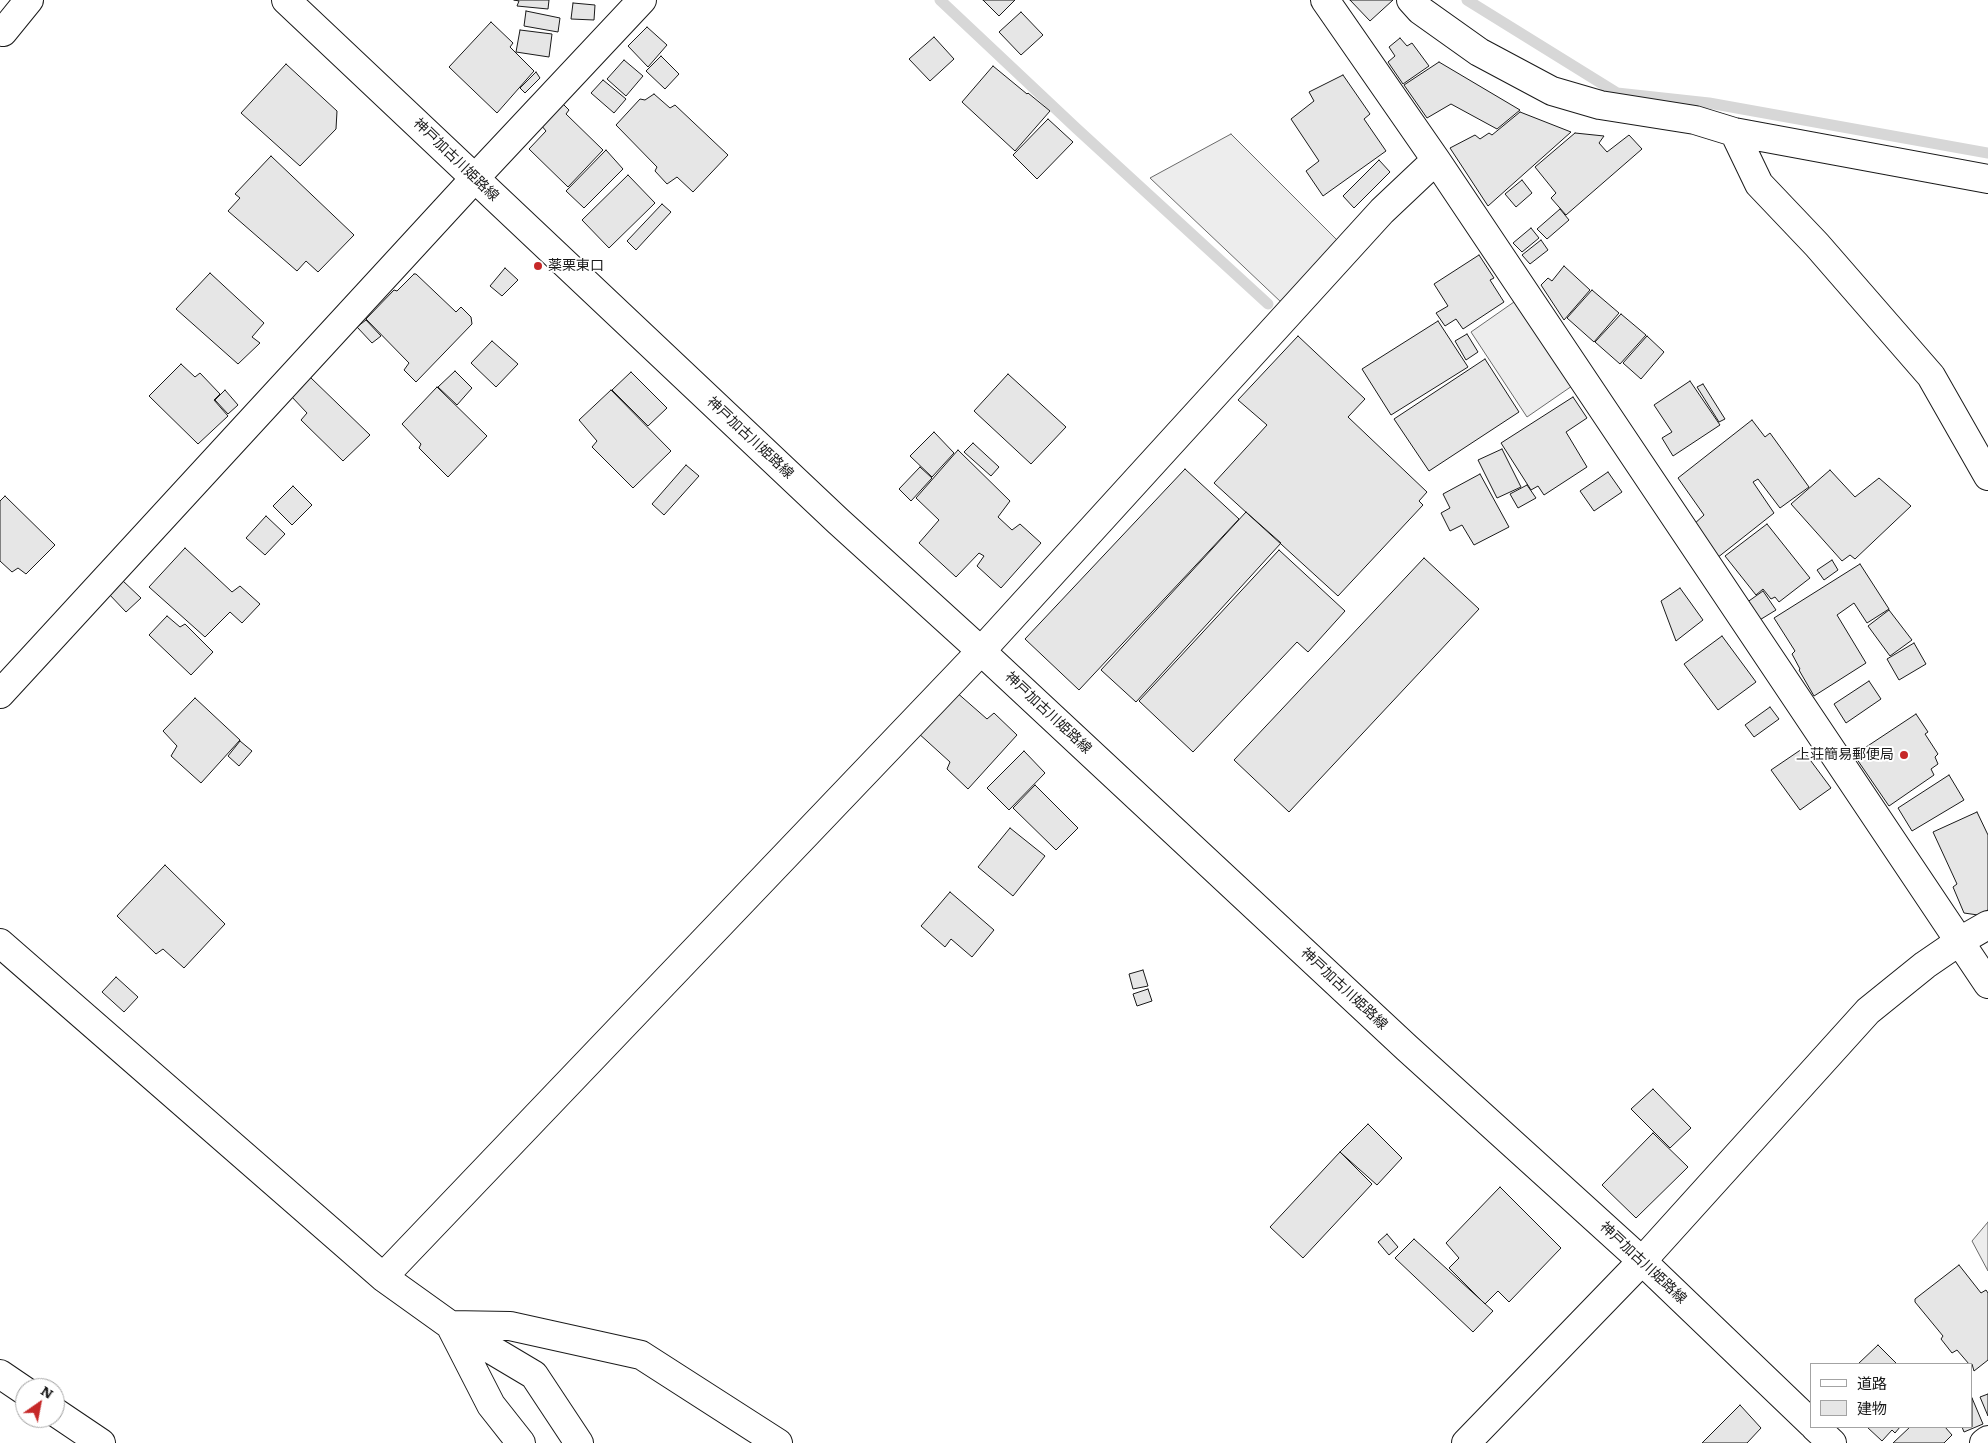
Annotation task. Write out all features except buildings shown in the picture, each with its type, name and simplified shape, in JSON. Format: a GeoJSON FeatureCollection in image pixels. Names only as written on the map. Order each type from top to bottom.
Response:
{"type":"FeatureCollection","features":[{"type":"Feature","properties":{"kind":"street"},"geometry":{"type":"LineString","coordinates":[[2,32],[30,0]]}},
{"type":"Feature","properties":{"kind":"street","name":"神戸加古川姫路線"},"geometry":{"type":"LineString","coordinates":[[286,0],[831,514],[981,650],[1407,1048],[1642,1261],[1810,1422]]}},
{"type":"Feature","properties":{"kind":"street"},"geometry":{"type":"LineString","coordinates":[[0,694],[475,178],[642,0]]}},
{"type":"Feature","properties":{"kind":"street"},"geometry":{"type":"LineString","coordinates":[[1325,0],[1436,160],[1988,984]]}},
{"type":"Feature","properties":{"kind":"street"},"geometry":{"type":"LineString","coordinates":[[1411,0],[1420,10],[1479,52],[1552,91],[1600,105],[1695,120],[1734,132],[1988,179]]}},
{"type":"Feature","properties":{"kind":"street"},"geometry":{"type":"LineString","coordinates":[[1734,132],[1759,184],[1817,245],[1931,376],[1988,476]]}},
{"type":"Feature","properties":{"kind":"street"},"geometry":{"type":"LineString","coordinates":[[384,1276],[981,650],[1382,211],[1436,160]]}},
{"type":"Feature","properties":{"kind":"street"},"geometry":{"type":"LineString","coordinates":[[1466,1443],[1642,1261],[1868,1011],[1925,964],[1988,925]]}},
{"type":"Feature","properties":{"kind":"street"},"geometry":{"type":"LineString","coordinates":[[0,944],[384,1276],[450,1325],[534,1375],[579,1443]]}},
{"type":"Feature","properties":{"kind":"street"},"geometry":{"type":"LineString","coordinates":[[450,1325],[491,1405],[521,1443]]}},
{"type":"Feature","properties":{"kind":"street"},"geometry":{"type":"LineString","coordinates":[[450,1325],[510,1326],[641,1355],[778,1443]]}},
{"type":"Feature","properties":{"kind":"street"},"geometry":{"type":"LineString","coordinates":[[0,1374],[15,1384]]}},
{"type":"Feature","properties":{"kind":"street"},"geometry":{"type":"LineString","coordinates":[[65,1419],[101,1443]]}},
{"type":"Feature","properties":{"kind":"street"},"geometry":{"type":"LineString","coordinates":[[1816,1428],[1832,1443]]}},
{"type":"Feature","properties":{"kind":"street"},"geometry":{"type":"LineString","coordinates":[[1984,1443],[1988,1440]]}},
{"type":"Feature","properties":{"kind":"shaded area"},"geometry":{"type":"Polygon","coordinates":[[[1231,134],[1338,241],[1282,303],[1150,178],[1231,134]]]}},
{"type":"Feature","properties":{"kind":"shaded area"},"geometry":{"type":"Polygon","coordinates":[[[1514,302],[1572,386],[1527,417],[1471,332],[1514,302]]]}},
{"type":"Feature","properties":{"kind":"shaded area"},"geometry":{"type":"Polygon","coordinates":[[[1988,1222],[1988,1271],[1972,1241],[1988,1222]]]}},
{"type":"Feature","properties":{"kind":"waterway"},"geometry":{"type":"LineString","coordinates":[[940,0],[1268,304]]}},
{"type":"Feature","properties":{"kind":"waterway"},"geometry":{"type":"LineString","coordinates":[[1467,0],[1617,93],[1709,103],[1988,153]]}},
{"type":"Feature","properties":{"kind":"place","name":"薬栗東口"},"geometry":{"type":"Point","coordinates":[538,266]}},
{"type":"Feature","properties":{"kind":"place","name":"上荘簡易郵便局"},"geometry":{"type":"Point","coordinates":[1904,755]}}]}
